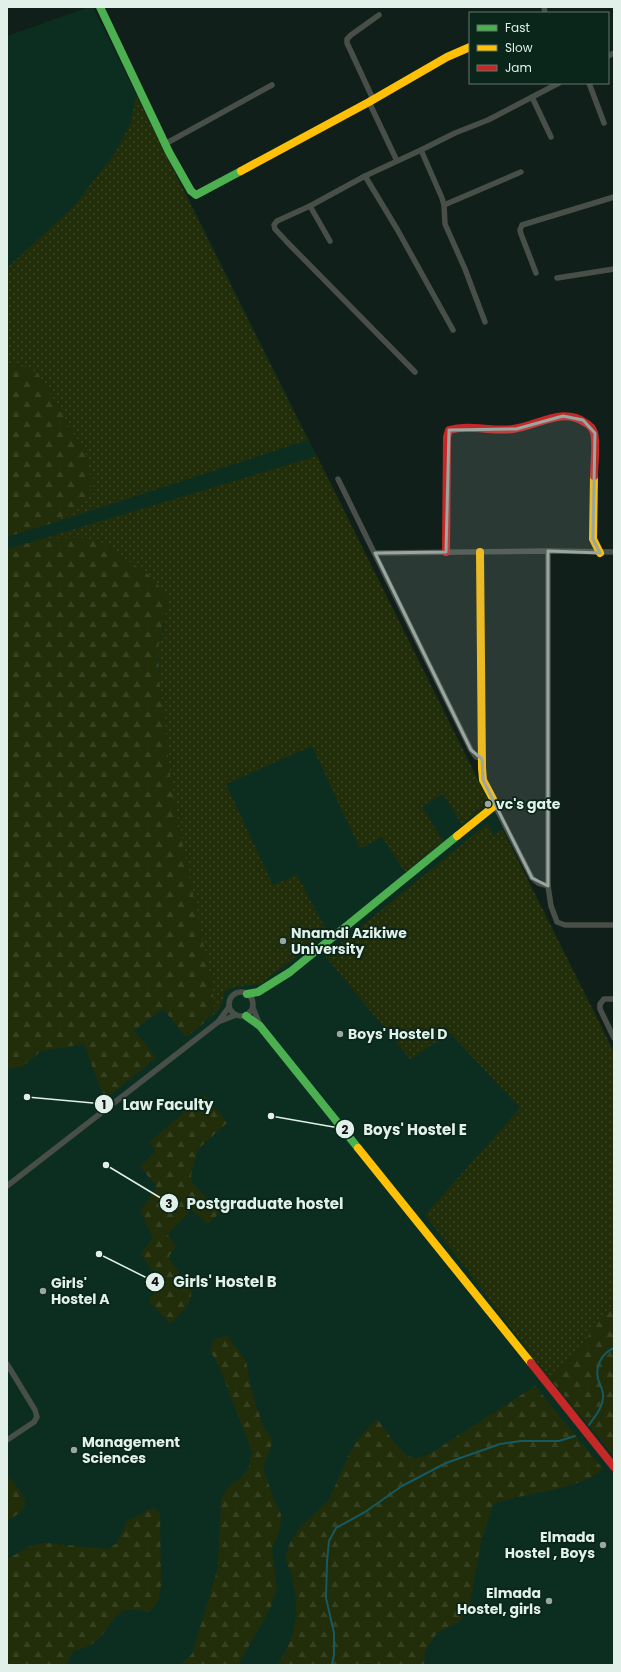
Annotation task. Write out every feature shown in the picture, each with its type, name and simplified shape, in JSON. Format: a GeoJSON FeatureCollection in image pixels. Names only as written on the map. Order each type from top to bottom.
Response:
{"type":"FeatureCollection","features":[{"type":"Feature","properties":{"kind":"street"},"geometry":{"type":"LineString","coordinates":[[100,7],[165,144],[191,191],[196,195],[371,101],[447,58],[469,47]]}},
{"type":"Feature","properties":{"kind":"street"},"geometry":{"type":"LineString","coordinates":[[379,15],[351,35],[347,39],[347,43],[397,162]]}},
{"type":"Feature","properties":{"kind":"street"},"geometry":{"type":"LineString","coordinates":[[415,372],[275,229],[274,225],[277,221],[310,206],[365,176],[455,133],[488,120],[557,84]]}},
{"type":"Feature","properties":{"kind":"street"},"geometry":{"type":"LineString","coordinates":[[589,84],[604,123]]}},
{"type":"Feature","properties":{"kind":"street"},"geometry":{"type":"LineString","coordinates":[[165,144],[272,85]]}},
{"type":"Feature","properties":{"kind":"street"},"geometry":{"type":"LineString","coordinates":[[532,97],[551,137]]}},
{"type":"Feature","properties":{"kind":"street"},"geometry":{"type":"LineString","coordinates":[[421,150],[444,205],[445,224],[465,269],[485,322]]}},
{"type":"Feature","properties":{"kind":"street"},"geometry":{"type":"LineString","coordinates":[[444,205],[521,172]]}},
{"type":"Feature","properties":{"kind":"street"},"geometry":{"type":"LineString","coordinates":[[365,176],[401,235],[453,330]]}},
{"type":"Feature","properties":{"kind":"street"},"geometry":{"type":"LineString","coordinates":[[536,273],[521,234],[520,230],[522,225],[614,198]]}},
{"type":"Feature","properties":{"kind":"street"},"geometry":{"type":"LineString","coordinates":[[310,206],[330,241]]}},
{"type":"Feature","properties":{"kind":"street"},"geometry":{"type":"LineString","coordinates":[[557,278],[614,269]]}},
{"type":"Feature","properties":{"kind":"street"},"geometry":{"type":"LineString","coordinates":[[446,552],[447,437],[449,430],[462,428],[492,430],[516,429],[528,427],[555,417],[563,416],[583,420],[595,433],[594,539],[600,553]]}},
{"type":"Feature","properties":{"kind":"street"},"geometry":{"type":"LineString","coordinates":[[338,479],[471,750],[476,756],[482,759]]}},
{"type":"Feature","properties":{"kind":"street"},"geometry":{"type":"LineString","coordinates":[[375,553],[548,551],[600,553],[614,552]]}},
{"type":"Feature","properties":{"kind":"street"},"geometry":{"type":"LineString","coordinates":[[548,551],[548,886],[551,906],[557,922],[565,925],[614,925]]}},
{"type":"Feature","properties":{"kind":"street"},"geometry":{"type":"LineString","coordinates":[[480,552],[480,692],[484,780],[493,802],[532,878],[538,883],[548,886]]}},
{"type":"Feature","properties":{"kind":"street"},"geometry":{"type":"LineString","coordinates":[[247,994],[258,992],[290,972],[491,810],[493,802]]}},
{"type":"Feature","properties":{"kind":"street"},"geometry":{"type":"LineString","coordinates":[[7,1186],[218,1022],[229,1007],[229,1001],[232,997],[242,992],[251,997],[260,1026]]}},
{"type":"Feature","properties":{"kind":"street"},"geometry":{"type":"LineString","coordinates":[[246,1016],[250,1012],[258,992]]}},
{"type":"Feature","properties":{"kind":"street"},"geometry":{"type":"LineString","coordinates":[[614,999],[604,999],[600,1004],[600,1010],[614,1038]]}},
{"type":"Feature","properties":{"kind":"street"},"geometry":{"type":"LineString","coordinates":[[229,1007],[236,1015]]}},
{"type":"Feature","properties":{"kind":"street"},"geometry":{"type":"LineString","coordinates":[[218,1022],[236,1015],[246,1016],[260,1026],[614,1467]]}},
{"type":"Feature","properties":{"kind":"street"},"geometry":{"type":"LineString","coordinates":[[7,1364],[36,1410],[37,1417],[34,1422],[7,1440]]}},
{"type":"Feature","properties":{"kind":"highlighted area"},"geometry":{"type":"Polygon","coordinates":[[[563,416],[583,420],[595,433],[593,539],[600,553],[548,551],[548,886],[532,878],[483,780],[482,759],[471,750],[375,553],[446,552],[449,430],[516,429],[563,416]]]}},
{"type":"Feature","properties":{"kind":"shaded area","name":"Nnamdi Azikiwe University"},"geometry":{"type":"Polygon","coordinates":[[[89,7],[93,7],[614,1052],[614,1665],[7,1665],[7,36],[89,7]]]}},
{"type":"Feature","properties":{"kind":"green space"},"geometry":{"type":"Polygon","coordinates":[[[136,95],[308,440],[53,523],[72,510],[88,459],[39,375],[7,365],[7,268],[74,206],[115,153],[131,122],[136,95]]]}},
{"type":"Feature","properties":{"kind":"green space"},"geometry":{"type":"Polygon","coordinates":[[[7,365],[29,367],[39,375],[88,459],[91,485],[89,495],[72,510],[53,523],[7,537],[7,365]]]}},
{"type":"Feature","properties":{"kind":"green space"},"geometry":{"type":"Polygon","coordinates":[[[317,456],[489,802],[462,825],[443,794],[422,807],[443,841],[405,872],[382,837],[360,849],[312,746],[226,784],[273,885],[297,875],[328,933],[260,984],[237,986],[225,991],[220,1006],[210,1018],[214,1005],[213,991],[172,791],[159,678],[158,648],[165,622],[81,538],[45,538],[317,456]]]}},
{"type":"Feature","properties":{"kind":"green space"},"geometry":{"type":"Polygon","coordinates":[[[45,538],[81,538],[101,542],[149,575],[165,593],[168,604],[158,648],[159,678],[172,791],[213,991],[211,1014],[204,1023],[186,1037],[163,1009],[134,1030],[156,1058],[108,1097],[104,1098],[84,1044],[41,1051],[22,1067],[7,1069],[7,549],[45,538]]]}},
{"type":"Feature","properties":{"kind":"green space"},"geometry":{"type":"Polygon","coordinates":[[[487,824],[494,835],[503,830],[614,1052],[614,1305],[608,1310],[570,1360],[549,1378],[425,1215],[520,1108],[450,1033],[410,1059],[325,956],[487,824]]]}},
{"type":"Feature","properties":{"kind":"green space"},"geometry":{"type":"Polygon","coordinates":[[[205,1095],[227,1123],[198,1149],[191,1175],[192,1182],[219,1213],[208,1224],[192,1210],[167,1234],[176,1247],[169,1256],[170,1260],[191,1290],[188,1304],[170,1324],[148,1300],[161,1284],[160,1280],[141,1253],[153,1238],[140,1211],[155,1191],[156,1185],[140,1167],[156,1151],[149,1142],[205,1095]]]}},
{"type":"Feature","properties":{"kind":"green space"},"geometry":{"type":"Polygon","coordinates":[[[614,1305],[614,1456],[549,1378],[570,1360],[608,1310],[614,1305]]]}},
{"type":"Feature","properties":{"kind":"green space"},"geometry":{"type":"Polygon","coordinates":[[[227,1335],[246,1361],[251,1388],[263,1426],[273,1441],[263,1467],[273,1498],[281,1514],[280,1528],[272,1549],[277,1587],[271,1607],[238,1665],[181,1665],[192,1654],[218,1567],[221,1498],[230,1485],[241,1478],[249,1467],[252,1451],[221,1371],[210,1350],[213,1340],[227,1335]]]}},
{"type":"Feature","properties":{"kind":"green space"},"geometry":{"type":"Polygon","coordinates":[[[535,1386],[603,1469],[580,1482],[566,1487],[493,1504],[481,1542],[469,1609],[459,1622],[437,1633],[425,1651],[424,1665],[277,1665],[291,1639],[296,1613],[294,1586],[285,1558],[290,1543],[300,1527],[329,1500],[349,1454],[359,1438],[377,1419],[396,1444],[405,1453],[409,1456],[417,1458],[431,1453],[535,1386]]]}},
{"type":"Feature","properties":{"kind":"green space"},"geometry":{"type":"Polygon","coordinates":[[[7,1475],[25,1500],[25,1505],[22,1510],[7,1521],[7,1475]]]}},
{"type":"Feature","properties":{"kind":"green space"},"geometry":{"type":"Polygon","coordinates":[[[154,1507],[160,1514],[161,1585],[158,1602],[149,1612],[132,1609],[120,1613],[94,1643],[75,1650],[69,1658],[67,1665],[7,1665],[7,1559],[32,1545],[47,1543],[108,1549],[117,1543],[127,1521],[154,1507]]]}},
{"type":"Feature","properties":{"kind":"waterway"},"geometry":{"type":"LineString","coordinates":[[589,1425],[600,1409],[603,1401],[603,1393],[597,1374],[600,1360],[606,1353],[614,1348]]}},
{"type":"Feature","properties":{"kind":"waterway"},"geometry":{"type":"LineString","coordinates":[[332,1665],[334,1655],[334,1633],[326,1598],[327,1561],[329,1541],[336,1528],[365,1512],[402,1486],[446,1463],[500,1444],[521,1441],[559,1441],[575,1436]]}},
{"type":"Feature","properties":{"kind":"traffic: fast"},"geometry":{"type":"LineString","coordinates":[[100,7],[169,152],[191,191],[196,195],[241,171]]}},
{"type":"Feature","properties":{"kind":"traffic: fast"},"geometry":{"type":"LineString","coordinates":[[247,994],[258,992],[290,972],[457,836]]}},
{"type":"Feature","properties":{"kind":"traffic: fast"},"geometry":{"type":"LineString","coordinates":[[246,1016],[260,1026],[358,1148]]}},
{"type":"Feature","properties":{"kind":"traffic: slow"},"geometry":{"type":"LineString","coordinates":[[241,171],[369,102],[447,57],[469,47]]}},
{"type":"Feature","properties":{"kind":"traffic: slow"},"geometry":{"type":"LineString","coordinates":[[594,476],[593,539],[600,553]]}},
{"type":"Feature","properties":{"kind":"traffic: slow"},"geometry":{"type":"LineString","coordinates":[[457,836],[493,807],[493,799],[483,780],[482,768],[480,552]]}},
{"type":"Feature","properties":{"kind":"traffic: slow"},"geometry":{"type":"LineString","coordinates":[[358,1148],[531,1363]]}},
{"type":"Feature","properties":{"kind":"traffic: jam"},"geometry":{"type":"LineString","coordinates":[[446,552],[447,437],[449,430],[457,428],[505,430],[558,417],[567,416],[576,418],[587,424],[593,431],[595,437],[594,476]]}},
{"type":"Feature","properties":{"kind":"traffic: jam"},"geometry":{"type":"LineString","coordinates":[[531,1363],[614,1467]]}},
{"type":"Feature","properties":{"kind":"place","name":"vc's gate"},"geometry":{"type":"Point","coordinates":[488,804]}},
{"type":"Feature","properties":{"kind":"place","name":"Nnamdi Azikiwe University"},"geometry":{"type":"Point","coordinates":[283,941]}},
{"type":"Feature","properties":{"kind":"place","name":"Boys' Hostel D"},"geometry":{"type":"Point","coordinates":[340,1034]}},
{"type":"Feature","properties":{"kind":"place","name":"Law Faculty"},"geometry":{"type":"Point","coordinates":[27,1097]}},
{"type":"Feature","properties":{"kind":"place","name":"Boys' Hostel E"},"geometry":{"type":"Point","coordinates":[271,1116]}},
{"type":"Feature","properties":{"kind":"place","name":"Postgraduate hostel"},"geometry":{"type":"Point","coordinates":[106,1165]}},
{"type":"Feature","properties":{"kind":"place","name":"Girls' Hostel B"},"geometry":{"type":"Point","coordinates":[99,1254]}},
{"type":"Feature","properties":{"kind":"place","name":"Girls' Hostel A"},"geometry":{"type":"Point","coordinates":[43,1291]}},
{"type":"Feature","properties":{"kind":"place","name":"Management Sciences"},"geometry":{"type":"Point","coordinates":[74,1450]}},
{"type":"Feature","properties":{"kind":"place","name":"Elmada Hostel , Boys"},"geometry":{"type":"Point","coordinates":[603,1545]}},
{"type":"Feature","properties":{"kind":"place","name":"Elmada Hostel, girls"},"geometry":{"type":"Point","coordinates":[549,1601]}}]}
